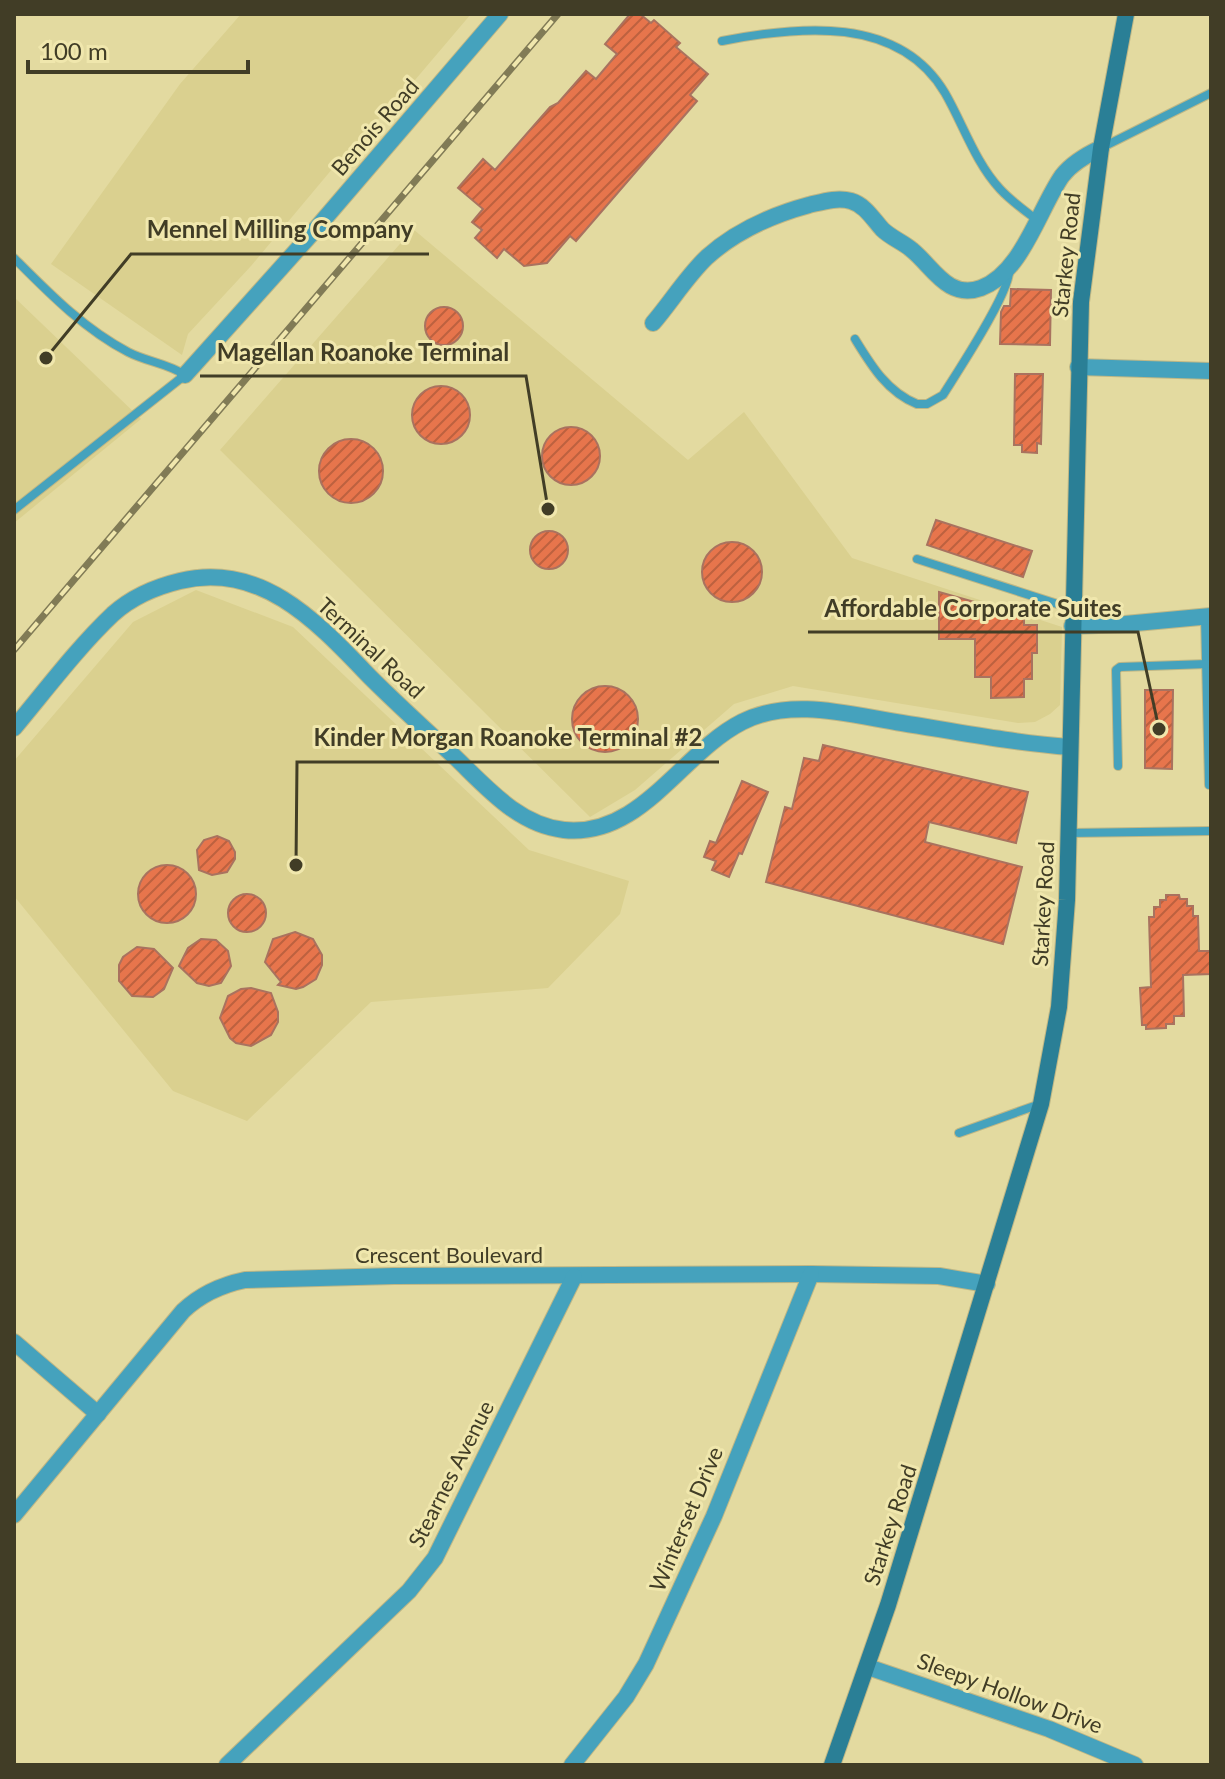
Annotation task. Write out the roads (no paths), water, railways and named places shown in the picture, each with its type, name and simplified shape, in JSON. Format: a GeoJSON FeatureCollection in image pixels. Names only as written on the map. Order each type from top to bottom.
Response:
{"type":"FeatureCollection","features":[{"type":"Feature","properties":{"kind":"main road","name":"Starkey Road"},"geometry":{"type":"LineString","coordinates":[[832,1765],[868,1667],[987,1284],[1041,1104],[1052,1056],[1060,997],[1068,833],[1078,367],[1088,231],[1126,14]]}},
{"type":"Feature","properties":{"kind":"street","name":"Benois Road"},"geometry":{"type":"LineString","coordinates":[[185,375],[324,220],[500,14]]}},
{"type":"Feature","properties":{"kind":"street"},"geometry":{"type":"LineString","coordinates":[[653,323],[706,258],[738,234],[784,212],[826,201],[857,204],[890,236],[922,259],[937,278],[956,289],[982,288],[1009,268],[1067,170],[1101,148]]}},
{"type":"Feature","properties":{"kind":"street"},"geometry":{"type":"LineString","coordinates":[[1078,367],[1211,371]]}},
{"type":"Feature","properties":{"kind":"street","name":"Terminal Road"},"geometry":{"type":"LineString","coordinates":[[14,728],[113,614],[143,594],[164,585],[211,577],[253,582],[287,599],[517,814],[548,827],[586,830],[626,815],[644,803],[713,740],[741,722],[780,711],[817,710],[1070,747]]}},
{"type":"Feature","properties":{"kind":"street"},"geometry":{"type":"LineString","coordinates":[[1073,618],[1208,616]]}},
{"type":"Feature","properties":{"kind":"street","name":"Crescent Boulevard"},"geometry":{"type":"LineString","coordinates":[[14,1515],[189,1306],[226,1284],[245,1280],[394,1276],[811,1274],[939,1276],[987,1284]]}},
{"type":"Feature","properties":{"kind":"street","name":"Winterset Drive"},"geometry":{"type":"LineString","coordinates":[[572,1765],[619,1707],[646,1664],[714,1516],[811,1274]]}},
{"type":"Feature","properties":{"kind":"street","name":"Stearnes Avenue"},"geometry":{"type":"LineString","coordinates":[[227,1765],[409,1591],[435,1558],[574,1277]]}},
{"type":"Feature","properties":{"kind":"street"},"geometry":{"type":"LineString","coordinates":[[14,1342],[98,1414]]}},
{"type":"Feature","properties":{"kind":"street","name":"Sleepy Hollow Drive"},"geometry":{"type":"LineString","coordinates":[[868,1667],[1049,1729],[1135,1765]]}},
{"type":"Feature","properties":{"kind":"lane"},"geometry":{"type":"LineString","coordinates":[[722,41],[773,31],[812,29],[879,39],[903,51],[923,65],[943,91],[998,187],[1037,220]]}},
{"type":"Feature","properties":{"kind":"lane"},"geometry":{"type":"LineString","coordinates":[[1101,148],[1211,93]]}},
{"type":"Feature","properties":{"kind":"lane"},"geometry":{"type":"LineString","coordinates":[[14,258],[70,312],[114,343],[131,354],[170,365],[185,375],[14,510]]}},
{"type":"Feature","properties":{"kind":"lane"},"geometry":{"type":"LineString","coordinates":[[855,339],[878,375],[890,387],[917,404],[937,400],[943,395],[998,303],[1009,282],[1009,268]]}},
{"type":"Feature","properties":{"kind":"lane"},"geometry":{"type":"LineString","coordinates":[[917,559],[1073,618]]}},
{"type":"Feature","properties":{"kind":"lane"},"geometry":{"type":"LineString","coordinates":[[1208,616],[1209,785]]}},
{"type":"Feature","properties":{"kind":"lane"},"geometry":{"type":"LineString","coordinates":[[1118,766],[1116,670],[1120,667],[1207,664]]}},
{"type":"Feature","properties":{"kind":"lane"},"geometry":{"type":"LineString","coordinates":[[1068,833],[1210,831]]}},
{"type":"Feature","properties":{"kind":"lane"},"geometry":{"type":"LineString","coordinates":[[959,1133],[1041,1104]]}},
{"type":"Feature","properties":{"kind":"railway"},"geometry":{"type":"LineString","coordinates":[[14,650],[558,14]]}},
{"type":"Feature","properties":{"kind":"place","name":"Mennel Milling Company"},"geometry":{"type":"Point","coordinates":[46,358]}},
{"type":"Feature","properties":{"kind":"place","name":"Magellan Roanoke Terminal"},"geometry":{"type":"Point","coordinates":[548,509]}},
{"type":"Feature","properties":{"kind":"place","name":"Affordable Corporate Suites"},"geometry":{"type":"Point","coordinates":[1159,729]}},
{"type":"Feature","properties":{"kind":"place","name":"Kinder Morgan Roanoke Terminal #2"},"geometry":{"type":"Point","coordinates":[296,865]}}]}
